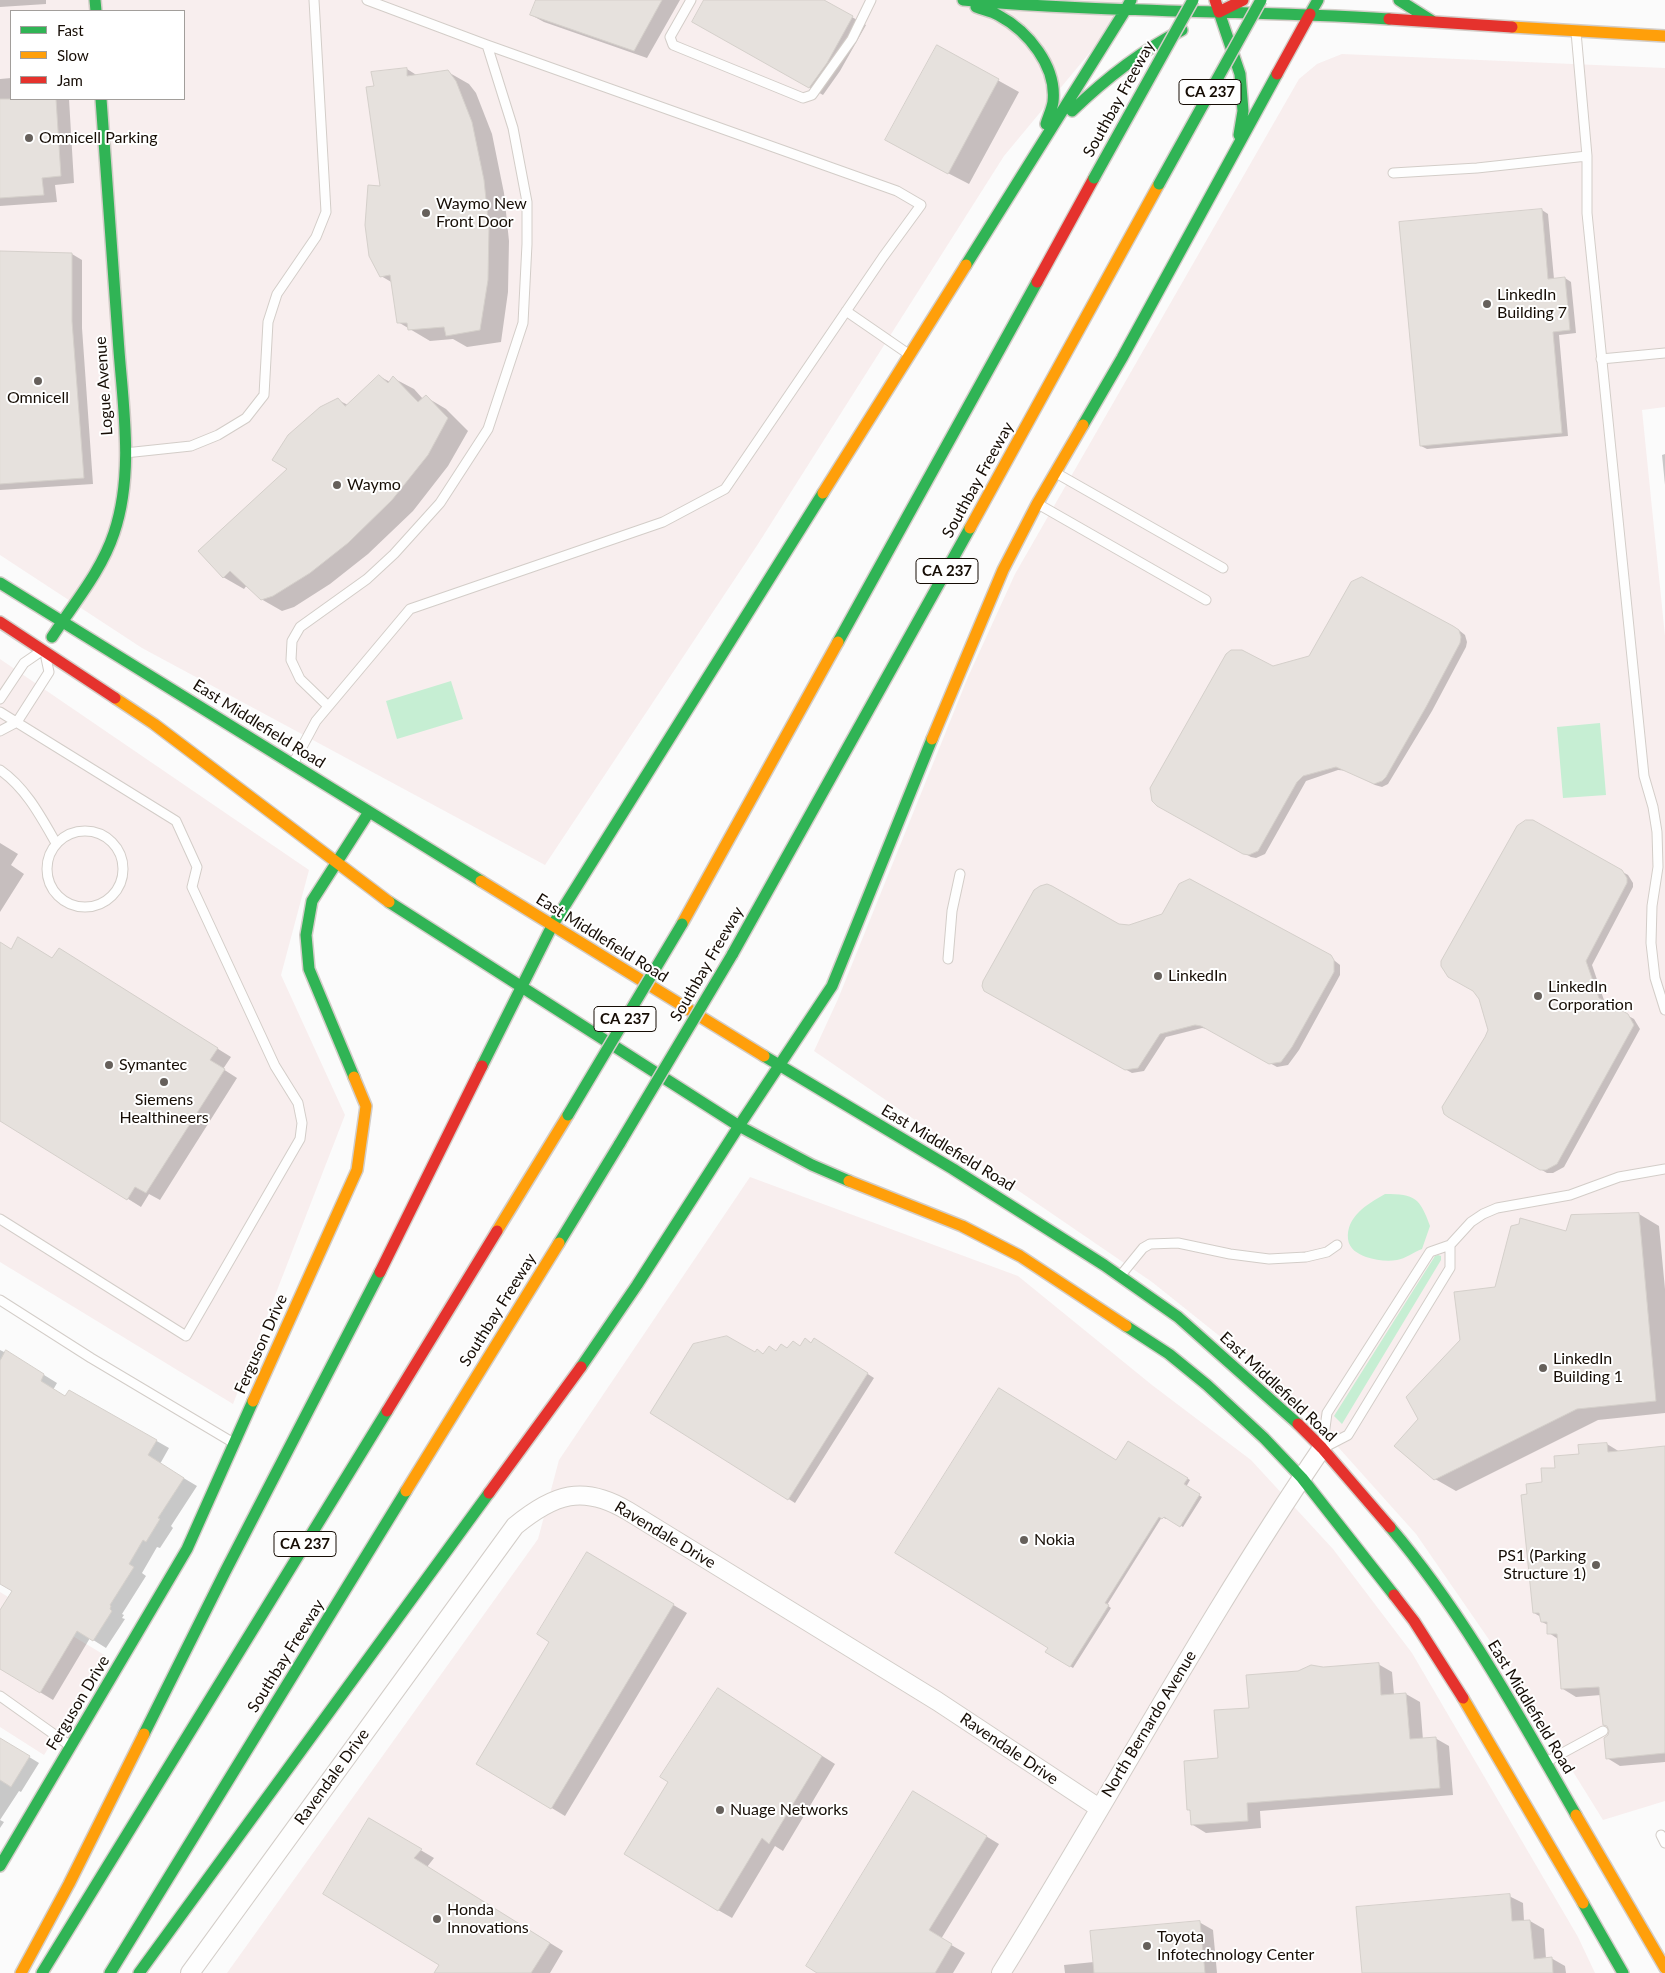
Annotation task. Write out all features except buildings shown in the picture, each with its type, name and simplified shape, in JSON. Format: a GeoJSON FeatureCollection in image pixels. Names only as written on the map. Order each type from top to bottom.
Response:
{"type":"FeatureCollection","features":[{"type":"Feature","properties":{"kind":"main road"},"geometry":{"type":"LineString","coordinates":[[958,0],[999,16],[1022,33],[1043,58],[1051,74],[1053,102],[1039,145]]}},
{"type":"Feature","properties":{"kind":"main road"},"geometry":{"type":"LineString","coordinates":[[963,0],[1028,6],[1128,5],[1219,12],[1310,14],[1665,36]]}},
{"type":"Feature","properties":{"kind":"main road","name":"Southbay Freeway"},"geometry":{"type":"LineString","coordinates":[[42,1973],[568,1115],[682,924],[1192,0]]}},
{"type":"Feature","properties":{"kind":"main road"},"geometry":{"type":"LineString","coordinates":[[1215,0],[1240,74],[1243,111],[1237,147]]}},
{"type":"Feature","properties":{"kind":"main road"},"geometry":{"type":"LineString","coordinates":[[1039,145],[1093,90],[1157,42],[1243,0]]}},
{"type":"Feature","properties":{"kind":"main road","name":"Southbay Freeway"},"geometry":{"type":"LineString","coordinates":[[110,1973],[620,1143],[732,955],[954,558],[1261,0]]}},
{"type":"Feature","properties":{"kind":"main road"},"geometry":{"type":"LineString","coordinates":[[139,1973],[582,1366],[832,986],[967,653],[1003,570],[1037,504],[1126,350],[1318,0]]}},
{"type":"Feature","properties":{"kind":"main road"},"geometry":{"type":"LineString","coordinates":[[1398,0],[1432,21]]}},
{"type":"Feature","properties":{"kind":"main road"},"geometry":{"type":"LineString","coordinates":[[21,1973],[70,1884],[225,1572],[353,1327],[552,926],[1128,5]]}},
{"type":"Feature","properties":{"kind":"main road","name":"Logue Avenue"},"geometry":{"type":"LineString","coordinates":[[44,650],[100,565],[119,521],[125,470],[101,100]]}},
{"type":"Feature","properties":{"kind":"main road","name":"East Middlefield Road"},"geometry":{"type":"LineString","coordinates":[[0,584],[62,622],[98,641],[152,677],[780,1066],[953,1169],[1120,1276],[1178,1317],[1287,1414],[1322,1448],[1394,1532],[1448,1603],[1495,1674],[1665,1968]]}},
{"type":"Feature","properties":{"kind":"main road"},"geometry":{"type":"LineString","coordinates":[[0,622],[154,724],[402,911],[739,1126],[812,1165],[962,1226],[1020,1256],[1169,1354],[1207,1385],[1264,1438],[1302,1478],[1338,1520],[1414,1621],[1455,1686],[1622,1973]]}},
{"type":"Feature","properties":{"kind":"main road","name":"Ferguson Drive"},"geometry":{"type":"LineString","coordinates":[[0,1866],[187,1549],[358,1170],[366,1106],[309,969],[306,935],[312,901],[369,812]]}},
{"type":"Feature","properties":{"kind":"street","name":"North Bernardo Avenue"},"geometry":{"type":"LineString","coordinates":[[1000,1973],[1098,1808],[1322,1448]]}},
{"type":"Feature","properties":{"kind":"street","name":"Ravendale Drive"},"geometry":{"type":"LineString","coordinates":[[190,1973],[515,1526],[535,1509],[574,1495],[594,1496],[611,1501],[628,1511],[937,1701],[1098,1808]]}},
{"type":"Feature","properties":{"kind":"lane"},"geometry":{"type":"LineString","coordinates":[[125,453],[191,446],[218,435],[246,418],[264,395],[268,322],[277,294],[316,238],[326,212],[314,0]]}},
{"type":"Feature","properties":{"kind":"lane"},"geometry":{"type":"LineString","coordinates":[[292,764],[316,721],[410,609],[663,522],[725,488],[883,256],[921,205],[896,190],[487,45],[367,0]]}},
{"type":"Feature","properties":{"kind":"lane"},"geometry":{"type":"LineString","coordinates":[[691,0],[670,37],[673,45],[803,98],[812,95],[852,39],[871,0]]}},
{"type":"Feature","properties":{"kind":"lane"},"geometry":{"type":"LineString","coordinates":[[1576,30],[1587,156],[1587,213],[1601,359],[1642,766],[1653,807],[1656,832],[1658,867],[1652,906],[1651,943],[1655,978],[1665,1010]]}},
{"type":"Feature","properties":{"kind":"lane"},"geometry":{"type":"LineString","coordinates":[[328,706],[300,678],[291,660],[292,641],[300,627],[367,579],[394,554],[440,503],[488,429],[523,323],[527,202],[514,128],[487,45]]}},
{"type":"Feature","properties":{"kind":"lane"},"geometry":{"type":"LineString","coordinates":[[1393,173],[1477,168],[1587,156]]}},
{"type":"Feature","properties":{"kind":"lane"},"geometry":{"type":"LineString","coordinates":[[846,311],[908,354]]}},
{"type":"Feature","properties":{"kind":"lane"},"geometry":{"type":"LineString","coordinates":[[1601,359],[1665,353]]}},
{"type":"Feature","properties":{"kind":"lane"},"geometry":{"type":"LineString","coordinates":[[1055,472],[1223,568]]}},
{"type":"Feature","properties":{"kind":"lane"},"geometry":{"type":"LineString","coordinates":[[1037,504],[1206,600]]}},
{"type":"Feature","properties":{"kind":"lane"},"geometry":{"type":"LineString","coordinates":[[0,699],[24,663],[44,650],[49,672],[17,722],[0,731]]}},
{"type":"Feature","properties":{"kind":"lane"},"geometry":{"type":"LineString","coordinates":[[0,712],[176,821],[197,867],[192,888],[275,1066],[298,1103],[302,1123],[300,1139],[186,1336],[0,1219]]}},
{"type":"Feature","properties":{"kind":"lane"},"geometry":{"type":"LineString","coordinates":[[0,770],[12,778],[26,795],[56,843]]}},
{"type":"Feature","properties":{"kind":"lane"},"geometry":{"type":"LineString","coordinates":[[85,831],[101,834],[114,844],[122,858],[123,866],[121,882],[113,895],[100,904],[84,908],[69,904],[56,895],[48,881],[46,865],[56,843],[70,834],[85,831]]}},
{"type":"Feature","properties":{"kind":"lane"},"geometry":{"type":"LineString","coordinates":[[948,959],[952,911],[960,874]]}},
{"type":"Feature","properties":{"kind":"lane"},"geometry":{"type":"LineString","coordinates":[[1322,1448],[1327,1413],[1430,1252],[1450,1244],[1471,1222],[1497,1208],[1556,1199],[1619,1177],[1665,1168]]}},
{"type":"Feature","properties":{"kind":"lane"},"geometry":{"type":"LineString","coordinates":[[1120,1276],[1144,1248],[1150,1244],[1178,1243],[1222,1253],[1269,1259],[1306,1257],[1327,1252],[1337,1245]]}},
{"type":"Feature","properties":{"kind":"lane"},"geometry":{"type":"LineString","coordinates":[[1322,1448],[1348,1435],[1450,1268],[1450,1244]]}},
{"type":"Feature","properties":{"kind":"lane"},"geometry":{"type":"LineString","coordinates":[[0,1300],[91,1358],[234,1443]]}},
{"type":"Feature","properties":{"kind":"lane"},"geometry":{"type":"LineString","coordinates":[[0,1696],[71,1747]]}},
{"type":"Feature","properties":{"kind":"lane"},"geometry":{"type":"LineString","coordinates":[[1545,1762],[1603,1731]]}},
{"type":"Feature","properties":{"kind":"shaded area"},"geometry":{"type":"Polygon","coordinates":[[[0,0],[1126,0],[1126,9],[1004,156],[758,544],[545,865],[142,648],[0,555],[0,0]]]}},
{"type":"Feature","properties":{"kind":"shaded area"},"geometry":{"type":"Polygon","coordinates":[[[1342,54],[1665,68],[1665,407],[1642,410],[1665,636],[1665,1801],[1603,1820],[1510,1670],[1416,1534],[1287,1390],[1152,1282],[814,1051],[838,999],[968,677],[1015,574],[1299,79],[1317,64],[1342,54]]]}},
{"type":"Feature","properties":{"kind":"shaded area"},"geometry":{"type":"Polygon","coordinates":[[[0,659],[309,870],[281,975],[345,1115],[233,1404],[0,1262],[0,659]]]}},
{"type":"Feature","properties":{"kind":"shaded area"},"geometry":{"type":"Polygon","coordinates":[[[750,1177],[1018,1276],[1152,1385],[1251,1460],[1333,1549],[1412,1653],[1578,1937],[1595,1973],[227,1973],[538,1539],[559,1460],[750,1177]]]}},
{"type":"Feature","properties":{"kind":"shaded area"},"geometry":{"type":"Polygon","coordinates":[[[0,1592],[106,1656],[44,1755],[0,1727],[0,1592]]]}},
{"type":"Feature","properties":{"kind":"green space"},"geometry":{"type":"Polygon","coordinates":[[[451,681],[463,719],[397,739],[386,701],[451,681]]]}},
{"type":"Feature","properties":{"kind":"green space"},"geometry":{"type":"Polygon","coordinates":[[[1600,723],[1606,795],[1563,798],[1557,727],[1600,723]]]}},
{"type":"Feature","properties":{"kind":"green space"},"geometry":{"type":"Polygon","coordinates":[[[1385,1194],[1403,1195],[1415,1200],[1423,1209],[1430,1226],[1422,1249],[1403,1258],[1389,1261],[1370,1258],[1357,1253],[1352,1248],[1348,1239],[1350,1224],[1354,1218],[1371,1202],[1385,1194]]]}},
{"type":"Feature","properties":{"kind":"green space"},"geometry":{"type":"Polygon","coordinates":[[[1435,1256],[1441,1256],[1441,1260],[1342,1424],[1334,1416],[1435,1256]]]}},
{"type":"Feature","properties":{"kind":"traffic: fast"},"geometry":{"type":"LineString","coordinates":[[95,0],[96,10]]}},
{"type":"Feature","properties":{"kind":"traffic: fast"},"geometry":{"type":"LineString","coordinates":[[963,0],[1069,7],[1389,19]]}},
{"type":"Feature","properties":{"kind":"traffic: fast"},"geometry":{"type":"LineString","coordinates":[[1126,9],[1131,0]]}},
{"type":"Feature","properties":{"kind":"traffic: fast"},"geometry":{"type":"LineString","coordinates":[[1094,178],[1193,0]]}},
{"type":"Feature","properties":{"kind":"traffic: fast"},"geometry":{"type":"LineString","coordinates":[[1159,184],[1261,0]]}},
{"type":"Feature","properties":{"kind":"traffic: fast"},"geometry":{"type":"LineString","coordinates":[[1310,14],[1318,0]]}},
{"type":"Feature","properties":{"kind":"traffic: fast"},"geometry":{"type":"LineString","coordinates":[[1399,0],[1432,21]]}},
{"type":"Feature","properties":{"kind":"traffic: fast"},"geometry":{"type":"LineString","coordinates":[[976,7],[1009,22],[1020,30],[1038,51],[1050,75],[1053,89],[1053,102],[1046,124]]}},
{"type":"Feature","properties":{"kind":"traffic: fast"},"geometry":{"type":"LineString","coordinates":[[966,265],[1126,9]]}},
{"type":"Feature","properties":{"kind":"traffic: fast"},"geometry":{"type":"LineString","coordinates":[[1219,12],[1240,74],[1243,111],[1239,135]]}},
{"type":"Feature","properties":{"kind":"traffic: fast"},"geometry":{"type":"LineString","coordinates":[[1072,111],[1124,66],[1182,30]]}},
{"type":"Feature","properties":{"kind":"traffic: fast"},"geometry":{"type":"LineString","coordinates":[[1083,425],[1122,358],[1277,74]]}},
{"type":"Feature","properties":{"kind":"traffic: fast"},"geometry":{"type":"LineString","coordinates":[[52,637],[86,587],[109,547],[120,509],[124,485],[126,461],[124,411],[101,100]]}},
{"type":"Feature","properties":{"kind":"traffic: fast"},"geometry":{"type":"LineString","coordinates":[[838,642],[1037,282]]}},
{"type":"Feature","properties":{"kind":"traffic: fast"},"geometry":{"type":"LineString","coordinates":[[522,986],[552,926],[823,493]]}},
{"type":"Feature","properties":{"kind":"traffic: fast"},"geometry":{"type":"LineString","coordinates":[[732,955],[970,528]]}},
{"type":"Feature","properties":{"kind":"traffic: fast"},"geometry":{"type":"LineString","coordinates":[[0,583],[481,881]]}},
{"type":"Feature","properties":{"kind":"traffic: fast"},"geometry":{"type":"LineString","coordinates":[[739,1126],[832,986],[932,739]]}},
{"type":"Feature","properties":{"kind":"traffic: fast"},"geometry":{"type":"LineString","coordinates":[[354,1077],[309,969],[306,935],[312,901],[369,812]]}},
{"type":"Feature","properties":{"kind":"traffic: fast"},"geometry":{"type":"LineString","coordinates":[[389,902],[739,1126],[812,1165],[849,1181]]}},
{"type":"Feature","properties":{"kind":"traffic: fast"},"geometry":{"type":"LineString","coordinates":[[568,1115],[682,924]]}},
{"type":"Feature","properties":{"kind":"traffic: fast"},"geometry":{"type":"LineString","coordinates":[[620,1143],[732,955]]}},
{"type":"Feature","properties":{"kind":"traffic: fast"},"geometry":{"type":"LineString","coordinates":[[482,1066],[522,986]]}},
{"type":"Feature","properties":{"kind":"traffic: fast"},"geometry":{"type":"LineString","coordinates":[[764,1056],[953,1169],[1104,1265],[1178,1317],[1298,1424]]}},
{"type":"Feature","properties":{"kind":"traffic: fast"},"geometry":{"type":"LineString","coordinates":[[581,1367],[637,1285],[739,1126]]}},
{"type":"Feature","properties":{"kind":"traffic: fast"},"geometry":{"type":"LineString","coordinates":[[559,1243],[620,1143]]}},
{"type":"Feature","properties":{"kind":"traffic: fast"},"geometry":{"type":"LineString","coordinates":[[144,1734],[225,1572],[380,1272]]}},
{"type":"Feature","properties":{"kind":"traffic: fast"},"geometry":{"type":"LineString","coordinates":[[1126,1326],[1169,1354],[1207,1385],[1264,1438],[1302,1478],[1394,1595]]}},
{"type":"Feature","properties":{"kind":"traffic: fast"},"geometry":{"type":"LineString","coordinates":[[0,1866],[187,1549],[253,1401]]}},
{"type":"Feature","properties":{"kind":"traffic: fast"},"geometry":{"type":"LineString","coordinates":[[42,1973],[387,1411]]}},
{"type":"Feature","properties":{"kind":"traffic: fast"},"geometry":{"type":"LineString","coordinates":[[110,1973],[406,1491]]}},
{"type":"Feature","properties":{"kind":"traffic: fast"},"geometry":{"type":"LineString","coordinates":[[139,1973],[489,1493]]}},
{"type":"Feature","properties":{"kind":"traffic: fast"},"geometry":{"type":"LineString","coordinates":[[1390,1527],[1417,1560],[1466,1630],[1512,1703],[1576,1815]]}},
{"type":"Feature","properties":{"kind":"traffic: fast"},"geometry":{"type":"LineString","coordinates":[[1583,1903],[1623,1973]]}},
{"type":"Feature","properties":{"kind":"traffic: slow"},"geometry":{"type":"LineString","coordinates":[[1512,27],[1665,36]]}},
{"type":"Feature","properties":{"kind":"traffic: slow"},"geometry":{"type":"LineString","coordinates":[[970,528],[1159,184]]}},
{"type":"Feature","properties":{"kind":"traffic: slow"},"geometry":{"type":"LineString","coordinates":[[823,493],[966,265]]}},
{"type":"Feature","properties":{"kind":"traffic: slow"},"geometry":{"type":"LineString","coordinates":[[932,739],[1003,570],[1037,504],[1083,425]]}},
{"type":"Feature","properties":{"kind":"traffic: slow"},"geometry":{"type":"LineString","coordinates":[[682,924],[838,642]]}},
{"type":"Feature","properties":{"kind":"traffic: slow"},"geometry":{"type":"LineString","coordinates":[[115,698],[154,724],[389,902]]}},
{"type":"Feature","properties":{"kind":"traffic: slow"},"geometry":{"type":"LineString","coordinates":[[481,881],[764,1056]]}},
{"type":"Feature","properties":{"kind":"traffic: slow"},"geometry":{"type":"LineString","coordinates":[[253,1401],[357,1170],[366,1106],[354,1077]]}},
{"type":"Feature","properties":{"kind":"traffic: slow"},"geometry":{"type":"LineString","coordinates":[[497,1231],[568,1115]]}},
{"type":"Feature","properties":{"kind":"traffic: slow"},"geometry":{"type":"LineString","coordinates":[[849,1181],[962,1226],[1020,1256],[1126,1326]]}},
{"type":"Feature","properties":{"kind":"traffic: slow"},"geometry":{"type":"LineString","coordinates":[[406,1491],[559,1243]]}},
{"type":"Feature","properties":{"kind":"traffic: slow"},"geometry":{"type":"LineString","coordinates":[[1463,1698],[1583,1903]]}},
{"type":"Feature","properties":{"kind":"traffic: slow"},"geometry":{"type":"LineString","coordinates":[[21,1973],[69,1884],[144,1734]]}},
{"type":"Feature","properties":{"kind":"traffic: slow"},"geometry":{"type":"LineString","coordinates":[[1576,1815],[1665,1968]]}},
{"type":"Feature","properties":{"kind":"traffic: jam"},"geometry":{"type":"LineString","coordinates":[[1215,0],[1219,12],[1243,0]]}},
{"type":"Feature","properties":{"kind":"traffic: jam"},"geometry":{"type":"LineString","coordinates":[[1277,74],[1310,14]]}},
{"type":"Feature","properties":{"kind":"traffic: jam"},"geometry":{"type":"LineString","coordinates":[[1389,19],[1512,27]]}},
{"type":"Feature","properties":{"kind":"traffic: jam"},"geometry":{"type":"LineString","coordinates":[[1037,282],[1094,178]]}},
{"type":"Feature","properties":{"kind":"traffic: jam"},"geometry":{"type":"LineString","coordinates":[[0,622],[115,698]]}},
{"type":"Feature","properties":{"kind":"traffic: jam"},"geometry":{"type":"LineString","coordinates":[[380,1272],[482,1066]]}},
{"type":"Feature","properties":{"kind":"traffic: jam"},"geometry":{"type":"LineString","coordinates":[[387,1411],[497,1231]]}},
{"type":"Feature","properties":{"kind":"traffic: jam"},"geometry":{"type":"LineString","coordinates":[[489,1493],[581,1367]]}},
{"type":"Feature","properties":{"kind":"traffic: jam"},"geometry":{"type":"LineString","coordinates":[[1298,1424],[1322,1448],[1390,1527]]}},
{"type":"Feature","properties":{"kind":"traffic: jam"},"geometry":{"type":"LineString","coordinates":[[1394,1595],[1414,1621],[1463,1698]]}},
{"type":"Feature","properties":{"kind":"place","name":"Omnicell Parking"},"geometry":{"type":"Point","coordinates":[29,138]}},
{"type":"Feature","properties":{"kind":"place","name":"Waymo New Front Door"},"geometry":{"type":"Point","coordinates":[426,213]}},
{"type":"Feature","properties":{"kind":"place","name":"LinkedIn Building 7"},"geometry":{"type":"Point","coordinates":[1487,304]}},
{"type":"Feature","properties":{"kind":"place","name":"Omnicell"},"geometry":{"type":"Point","coordinates":[38,381]}},
{"type":"Feature","properties":{"kind":"place","name":"Waymo"},"geometry":{"type":"Point","coordinates":[337,485]}},
{"type":"Feature","properties":{"kind":"place","name":"LinkedIn"},"geometry":{"type":"Point","coordinates":[1158,976]}},
{"type":"Feature","properties":{"kind":"place","name":"LinkedIn Corporation"},"geometry":{"type":"Point","coordinates":[1538,996]}},
{"type":"Feature","properties":{"kind":"place","name":"Symantec"},"geometry":{"type":"Point","coordinates":[109,1065]}},
{"type":"Feature","properties":{"kind":"place","name":"Siemens Healthineers"},"geometry":{"type":"Point","coordinates":[164,1082]}},
{"type":"Feature","properties":{"kind":"place","name":"LinkedIn Building 1"},"geometry":{"type":"Point","coordinates":[1543,1368]}},
{"type":"Feature","properties":{"kind":"place","name":"Nokia"},"geometry":{"type":"Point","coordinates":[1024,1540]}},
{"type":"Feature","properties":{"kind":"place","name":"PS1 (Parking Structure 1)"},"geometry":{"type":"Point","coordinates":[1596,1565]}},
{"type":"Feature","properties":{"kind":"place","name":"Nuage Networks"},"geometry":{"type":"Point","coordinates":[720,1810]}},
{"type":"Feature","properties":{"kind":"place","name":"Honda Innovations"},"geometry":{"type":"Point","coordinates":[437,1919]}},
{"type":"Feature","properties":{"kind":"place","name":"Toyota Infotechnology Center"},"geometry":{"type":"Point","coordinates":[1147,1946]}}]}
